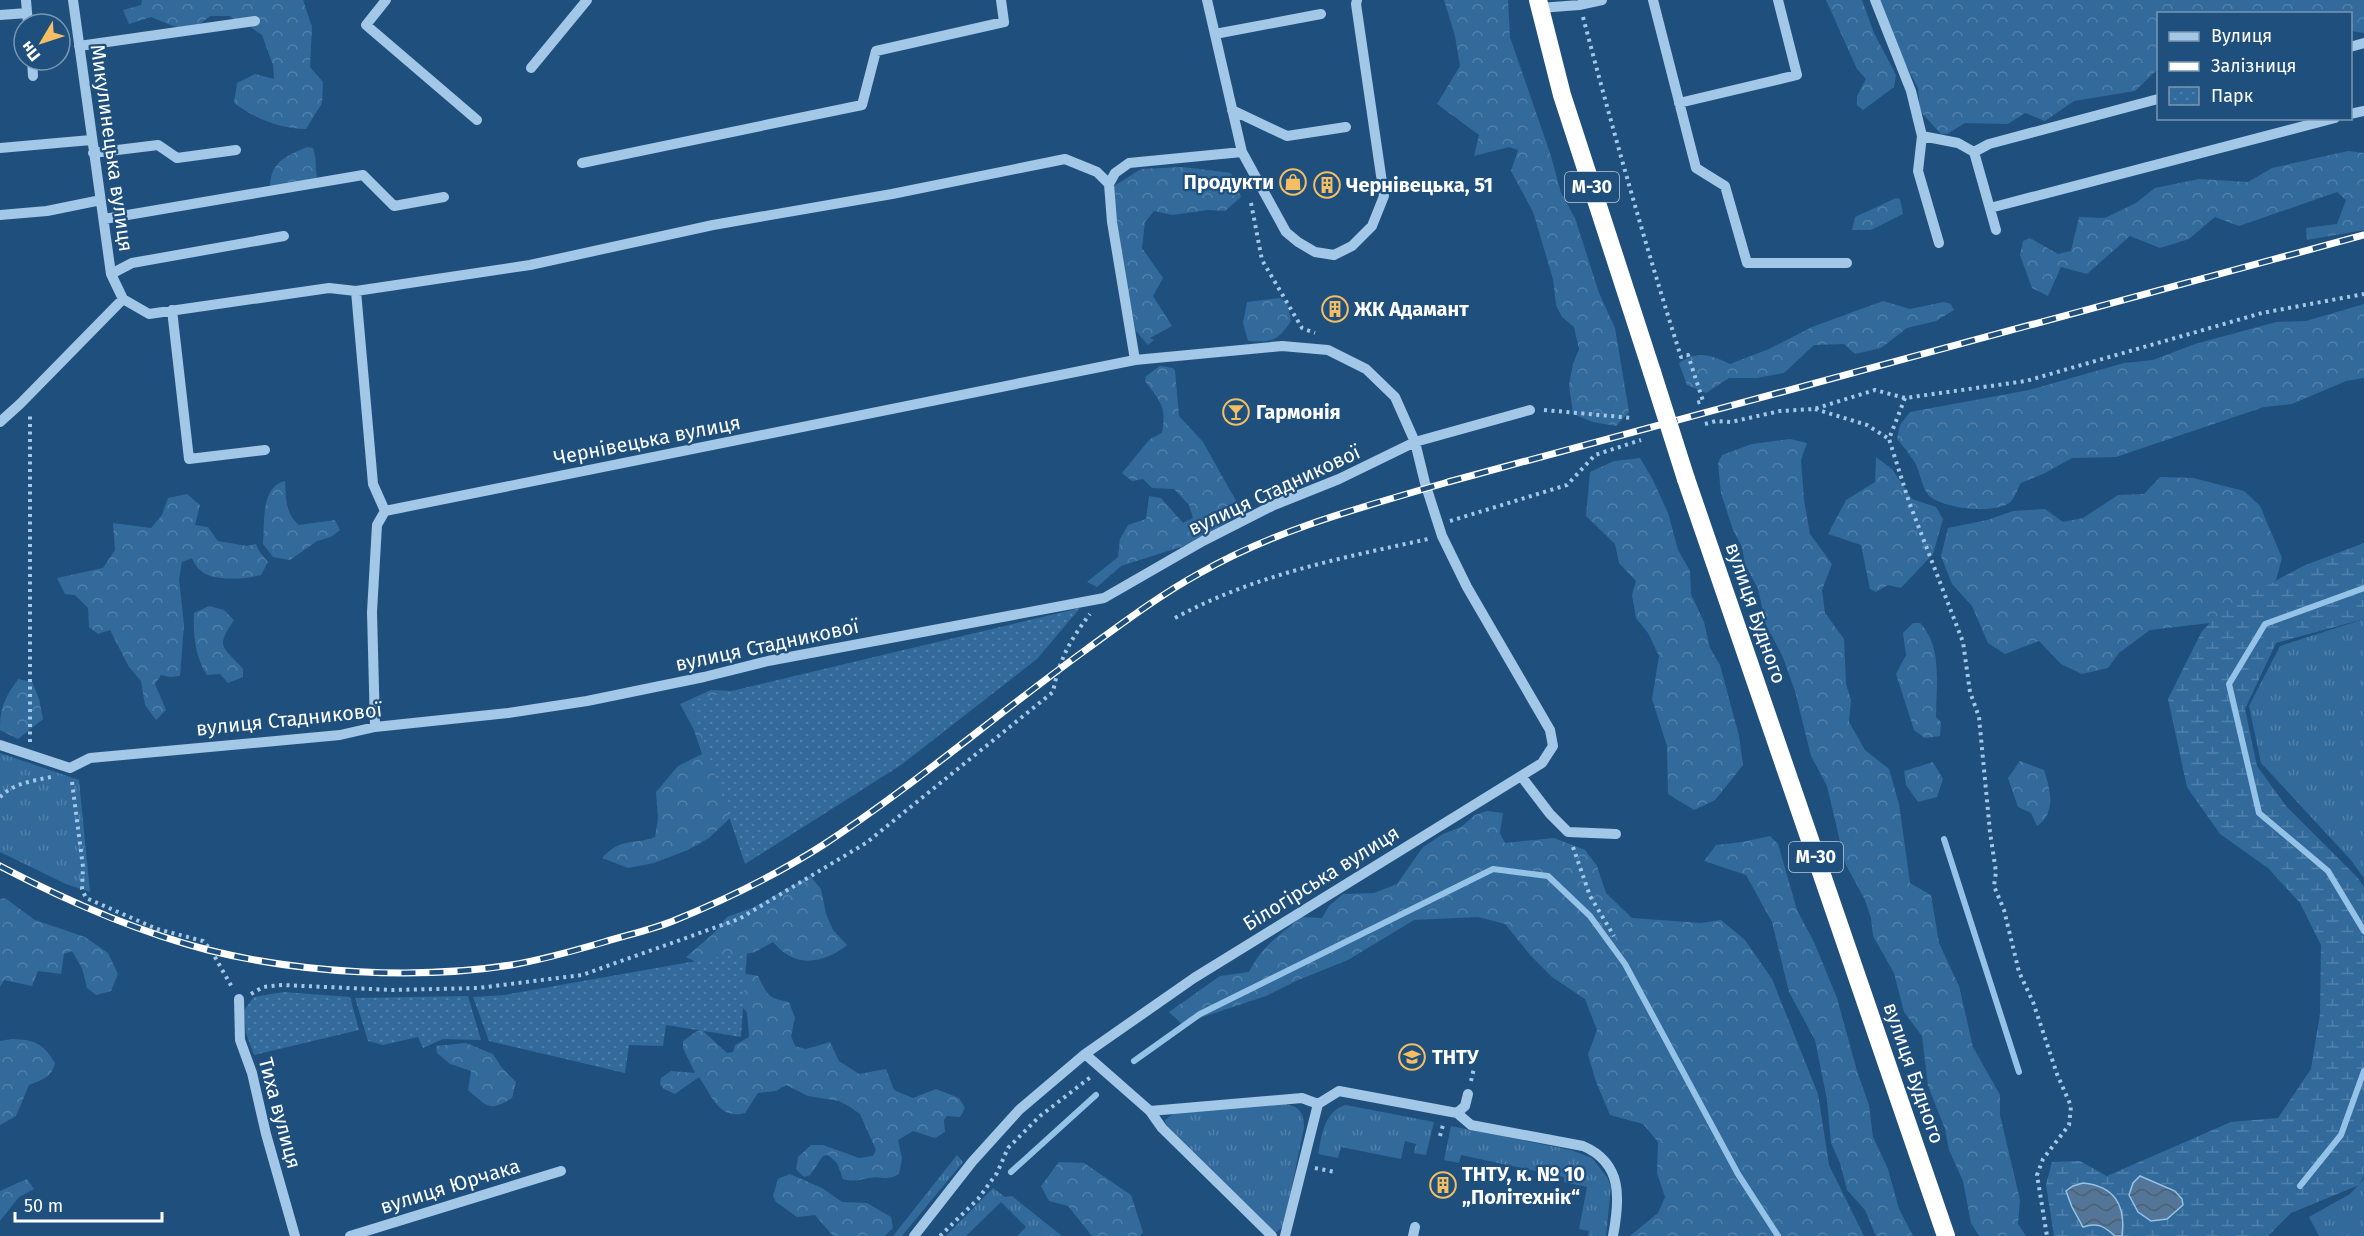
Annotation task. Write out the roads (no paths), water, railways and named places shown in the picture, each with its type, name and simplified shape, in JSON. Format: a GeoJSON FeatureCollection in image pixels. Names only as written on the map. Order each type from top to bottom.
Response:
{"type":"FeatureCollection","features":[{"type":"Feature","properties":{"kind":"highway","name":"вулиця Будного"},"geometry":{"type":"LineString","coordinates":[[1539,4],[1562,95],[1686,479],[1946,1236]]}},
{"type":"Feature","properties":{"kind":"street","name":"Микулинецька вулиця"},"geometry":{"type":"LineString","coordinates":[[73,0],[111,274],[123,299]]}},
{"type":"Feature","properties":{"kind":"street"},"geometry":{"type":"LineString","coordinates":[[386,0],[366,26],[477,120]]}},
{"type":"Feature","properties":{"kind":"street"},"geometry":{"type":"LineString","coordinates":[[531,68],[587,0]]}},
{"type":"Feature","properties":{"kind":"street"},"geometry":{"type":"LineString","coordinates":[[582,163],[861,105],[876,51],[1005,22],[1001,0]]}},
{"type":"Feature","properties":{"kind":"street"},"geometry":{"type":"LineString","coordinates":[[1207,0],[1242,152],[1286,232],[1315,252],[1334,255],[1352,246],[1372,226],[1384,196],[1357,0]]}},
{"type":"Feature","properties":{"kind":"street"},"geometry":{"type":"LineString","coordinates":[[1539,4],[1579,5],[1602,0]]}},
{"type":"Feature","properties":{"kind":"street"},"geometry":{"type":"LineString","coordinates":[[1653,0],[1696,168],[1725,186],[1747,263],[1846,263]]}},
{"type":"Feature","properties":{"kind":"street"},"geometry":{"type":"LineString","coordinates":[[1679,103],[1797,75],[1778,0]]}},
{"type":"Feature","properties":{"kind":"street"},"geometry":{"type":"LineString","coordinates":[[1875,0],[1911,91],[1922,136],[1918,171],[1939,243]]}},
{"type":"Feature","properties":{"kind":"street"},"geometry":{"type":"LineString","coordinates":[[1215,34],[1321,14]]}},
{"type":"Feature","properties":{"kind":"street"},"geometry":{"type":"LineString","coordinates":[[79,46],[255,21]]}},
{"type":"Feature","properties":{"kind":"street"},"geometry":{"type":"LineString","coordinates":[[1974,152],[1989,144],[2157,99]]}},
{"type":"Feature","properties":{"kind":"street"},"geometry":{"type":"LineString","coordinates":[[1232,110],[1287,136],[1346,127]]}},
{"type":"Feature","properties":{"kind":"street"},"geometry":{"type":"LineString","coordinates":[[1990,208],[2327,120]]}},
{"type":"Feature","properties":{"kind":"street"},"geometry":{"type":"LineString","coordinates":[[1922,136],[1958,143],[1974,152],[1996,230]]}},
{"type":"Feature","properties":{"kind":"street"},"geometry":{"type":"LineString","coordinates":[[0,148],[92,140]]}},
{"type":"Feature","properties":{"kind":"street"},"geometry":{"type":"LineString","coordinates":[[93,153],[158,146],[177,158],[236,150]]}},
{"type":"Feature","properties":{"kind":"street"},"geometry":{"type":"LineString","coordinates":[[1135,360],[1112,222],[1109,184],[1115,172],[1129,163],[1242,152]]}},
{"type":"Feature","properties":{"kind":"street"},"geometry":{"type":"LineString","coordinates":[[0,422],[123,299],[150,314],[329,288],[356,291],[530,265],[712,225],[892,194],[1065,159],[1097,172],[1109,184]]}},
{"type":"Feature","properties":{"kind":"street"},"geometry":{"type":"LineString","coordinates":[[104,219],[363,175],[394,206],[444,197]]}},
{"type":"Feature","properties":{"kind":"street"},"geometry":{"type":"LineString","coordinates":[[0,215],[47,211],[101,200]]}},
{"type":"Feature","properties":{"kind":"street"},"geometry":{"type":"LineString","coordinates":[[111,274],[132,263],[284,236]]}},
{"type":"Feature","properties":{"kind":"street"},"geometry":{"type":"LineString","coordinates":[[356,291],[373,484],[385,511],[377,525],[372,612],[375,727]]}},
{"type":"Feature","properties":{"kind":"street"},"geometry":{"type":"LineString","coordinates":[[172,310],[189,459],[265,450]]}},
{"type":"Feature","properties":{"kind":"street","name":"Чернівецька вулиця"},"geometry":{"type":"LineString","coordinates":[[385,511],[1135,360],[1282,346],[1328,350],[1366,369],[1395,397],[1415,442],[1430,499]]}},
{"type":"Feature","properties":{"kind":"street","name":"вулиця Стадникової"},"geometry":{"type":"LineString","coordinates":[[0,745],[70,768],[90,758],[340,735],[375,727],[508,713],[587,701],[704,677],[768,661],[1104,597],[1203,541],[1274,505],[1339,479],[1415,442],[1530,410]]}},
{"type":"Feature","properties":{"kind":"street","name":"Білогірська вулиця"},"geometry":{"type":"LineString","coordinates":[[914,1236],[972,1161],[1019,1110],[1085,1054],[1194,978],[1542,763],[1552,746],[1550,730],[1467,587],[1442,536],[1430,499]]}},
{"type":"Feature","properties":{"kind":"street"},"geometry":{"type":"LineString","coordinates":[[1521,776],[1550,814],[1568,832],[1616,834]]}},
{"type":"Feature","properties":{"kind":"street","name":"Тиха вулиця"},"geometry":{"type":"LineString","coordinates":[[239,999],[240,1040],[252,1073],[266,1134],[295,1236]]}},
{"type":"Feature","properties":{"kind":"street"},"geometry":{"type":"LineString","coordinates":[[1085,1054],[1150,1111],[1162,1128],[1272,1236]]}},
{"type":"Feature","properties":{"kind":"street"},"geometry":{"type":"LineString","coordinates":[[1285,1236],[1318,1104],[1340,1091],[1457,1113],[1471,1125],[1583,1146],[1597,1152],[1610,1165],[1617,1186],[1613,1236]]}},
{"type":"Feature","properties":{"kind":"street"},"geometry":{"type":"LineString","coordinates":[[1457,1113],[1465,1106],[1468,1094]]}},
{"type":"Feature","properties":{"kind":"street"},"geometry":{"type":"LineString","coordinates":[[1150,1111],[1302,1098],[1318,1104]]}},
{"type":"Feature","properties":{"kind":"street","name":"вулиця Юрчака"},"geometry":{"type":"LineString","coordinates":[[350,1236],[561,1171]]}},
{"type":"Feature","properties":{"kind":"water"},"geometry":{"type":"Polygon","coordinates":[[[2140,1176],[2175,1191],[2182,1199],[2183,1205],[2167,1219],[2151,1221],[2138,1212],[2129,1195],[2133,1183],[2140,1176]]]}},
{"type":"Feature","properties":{"kind":"water"},"geometry":{"type":"Polygon","coordinates":[[[2083,1183],[2103,1188],[2116,1199],[2122,1215],[2122,1236],[2115,1236],[2100,1226],[2083,1227],[2066,1191],[2083,1183]]]}},
{"type":"Feature","properties":{"kind":"waterway"},"geometry":{"type":"LineString","coordinates":[[2364,588],[2265,624],[2229,684],[2259,813],[2328,871],[2364,931]]}},
{"type":"Feature","properties":{"kind":"waterway"},"geometry":{"type":"LineString","coordinates":[[1944,839],[2019,1072]]}},
{"type":"Feature","properties":{"kind":"waterway"},"geometry":{"type":"LineString","coordinates":[[1134,1061],[1200,1014],[1493,869],[1548,876],[1590,916],[1625,964],[1738,1174],[1778,1236]]}},
{"type":"Feature","properties":{"kind":"waterway"},"geometry":{"type":"LineString","coordinates":[[2300,1186],[2341,1135],[2364,1071]]}},
{"type":"Feature","properties":{"kind":"waterway"},"geometry":{"type":"LineString","coordinates":[[1011,1172],[1096,1095]]}},
{"type":"Feature","properties":{"kind":"railway"},"geometry":{"type":"LineString","coordinates":[[0,866],[76,903],[154,934],[208,950],[281,964],[359,972],[437,972],[511,965],[569,952],[673,921],[787,867],[891,798],[1054,673],[1156,600],[1229,557],[1290,531],[1448,482],[2364,235]]}},
{"type":"Feature","properties":{"kind":"place","name":"Продукти"},"geometry":{"type":"Point","coordinates":[1293,182]}},
{"type":"Feature","properties":{"kind":"place","name":"Чернівецька, 51"},"geometry":{"type":"Point","coordinates":[1327,185]}},
{"type":"Feature","properties":{"kind":"place","name":"ЖК Адамант"},"geometry":{"type":"Point","coordinates":[1335,309]}},
{"type":"Feature","properties":{"kind":"place","name":"Гармонія"},"geometry":{"type":"Point","coordinates":[1236,412]}},
{"type":"Feature","properties":{"kind":"place","name":"ТНТУ"},"geometry":{"type":"Point","coordinates":[1412,1057]}},
{"type":"Feature","properties":{"kind":"place","name":"ТНТУ, к. № 10 „Політехнік“"},"geometry":{"type":"Point","coordinates":[1443,1185]}}]}
